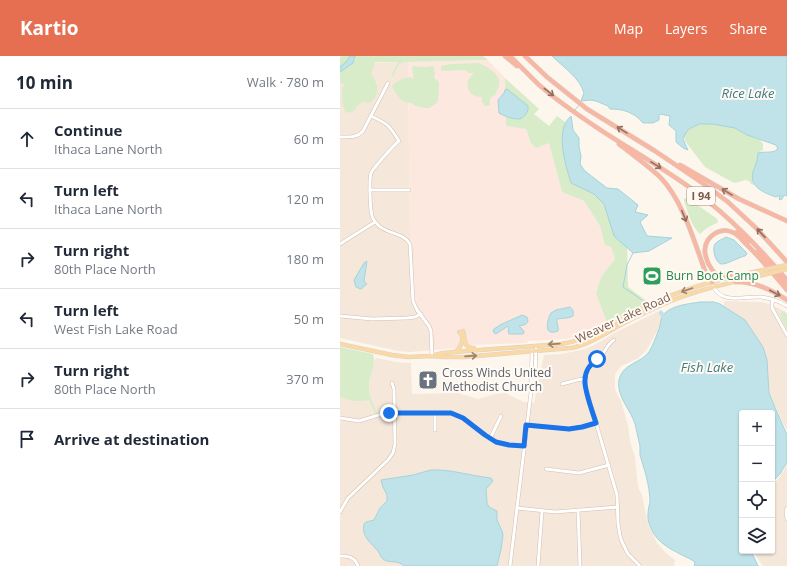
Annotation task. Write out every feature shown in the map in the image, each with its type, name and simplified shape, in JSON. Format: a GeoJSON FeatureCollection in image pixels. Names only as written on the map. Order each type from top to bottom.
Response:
{"type":"FeatureCollection","features":[{"type":"Feature","properties":{"kind":"highway"},"geometry":{"type":"LineString","coordinates":[[505,56],[539,84]]}},
{"type":"Feature","properties":{"kind":"highway","name":"I 94"},"geometry":{"type":"LineString","coordinates":[[510,56],[539,84],[568,107],[600,130],[697,192],[723,213],[752,240],[787,280]]}},
{"type":"Feature","properties":{"kind":"highway","name":"I 94"},"geometry":{"type":"LineString","coordinates":[[525,56],[547,77],[574,99],[655,151],[728,202],[756,228],[787,263]]}},
{"type":"Feature","properties":{"kind":"highway"},"geometry":{"type":"LineString","coordinates":[[600,130],[655,173],[665,183],[680,206],[708,279],[712,282]]}},
{"type":"Feature","properties":{"kind":"highway"},"geometry":{"type":"LineString","coordinates":[[655,151],[739,200],[787,221]]}},
{"type":"Feature","properties":{"kind":"highway"},"geometry":{"type":"LineString","coordinates":[[742,274],[720,276],[713,272],[703,250],[703,246],[708,235],[719,229],[731,229],[742,236],[787,286]]}},
{"type":"Feature","properties":{"kind":"highway"},"geometry":{"type":"LineString","coordinates":[[704,253],[705,244],[714,234],[723,231],[733,232],[752,250],[787,290]]}},
{"type":"Feature","properties":{"kind":"highway"},"geometry":{"type":"LineString","coordinates":[[710,267],[712,282]]}},
{"type":"Feature","properties":{"kind":"highway"},"geometry":{"type":"LineString","coordinates":[[735,282],[743,281],[752,283],[787,300]]}},
{"type":"Feature","properties":{"kind":"main road","name":"Weaver Lake Road"},"geometry":{"type":"LineString","coordinates":[[432,356],[443,353],[487,349],[565,344],[581,340],[646,306],[686,290],[787,263]]}},
{"type":"Feature","properties":{"kind":"main road","name":"Weaver Lake Road"},"geometry":{"type":"LineString","coordinates":[[340,344],[400,357],[432,356],[444,358],[563,349],[582,345],[598,338],[633,318],[661,305],[714,287],[787,270]]}},
{"type":"Feature","properties":{"kind":"main road"},"geometry":{"type":"LineString","coordinates":[[455,352],[462,344],[461,332],[464,342],[471,348],[487,349]]}},
{"type":"Feature","properties":{"kind":"street"},"geometry":{"type":"LineString","coordinates":[[340,137],[354,137],[364,131],[388,83]]}},
{"type":"Feature","properties":{"kind":"street"},"geometry":{"type":"LineString","coordinates":[[371,116],[388,124],[400,141],[373,170],[370,176],[371,212],[375,222],[382,228],[406,239],[410,244],[412,297],[414,304],[431,331],[432,356]]}},
{"type":"Feature","properties":{"kind":"street"},"geometry":{"type":"LineString","coordinates":[[370,190],[409,190]]}},
{"type":"Feature","properties":{"kind":"street"},"geometry":{"type":"LineString","coordinates":[[340,244],[375,222]]}},
{"type":"Feature","properties":{"kind":"street"},"geometry":{"type":"LineString","coordinates":[[712,282],[717,293],[725,297],[758,297],[773,300],[787,306]]}},
{"type":"Feature","properties":{"kind":"street"},"geometry":{"type":"LineString","coordinates":[[773,300],[772,308],[787,335]]}},
{"type":"Feature","properties":{"kind":"street"},"geometry":{"type":"LineString","coordinates":[[340,316],[372,319],[407,318],[415,317],[420,314]]}},
{"type":"Feature","properties":{"kind":"street"},"geometry":{"type":"LineString","coordinates":[[614,340],[590,365],[585,379],[586,389],[618,495],[618,530],[628,554],[640,566]]}},
{"type":"Feature","properties":{"kind":"street"},"geometry":{"type":"LineString","coordinates":[[532,346],[534,352]]}},
{"type":"Feature","properties":{"kind":"street"},"geometry":{"type":"LineString","coordinates":[[510,566],[531,392],[534,352],[537,346]]}},
{"type":"Feature","properties":{"kind":"street"},"geometry":{"type":"LineString","coordinates":[[562,384],[585,379]]}},
{"type":"Feature","properties":{"kind":"street"},"geometry":{"type":"LineString","coordinates":[[340,512],[348,498],[388,460],[393,453],[395,444],[394,389],[392,383]]}},
{"type":"Feature","properties":{"kind":"street"},"geometry":{"type":"LineString","coordinates":[[435,413],[435,430]]}},
{"type":"Feature","properties":{"kind":"street"},"geometry":{"type":"LineString","coordinates":[[340,418],[359,421],[382,414],[451,413],[458,415],[469,422],[490,439],[502,444],[524,446]]}},
{"type":"Feature","properties":{"kind":"street"},"geometry":{"type":"LineString","coordinates":[[490,439],[501,416]]}},
{"type":"Feature","properties":{"kind":"street"},"geometry":{"type":"LineString","coordinates":[[526,425],[569,429],[596,423]]}},
{"type":"Feature","properties":{"kind":"street"},"geometry":{"type":"LineString","coordinates":[[546,469],[579,473],[608,465]]}},
{"type":"Feature","properties":{"kind":"street"},"geometry":{"type":"LineString","coordinates":[[517,508],[555,512],[618,507]]}},
{"type":"Feature","properties":{"kind":"street"},"geometry":{"type":"LineString","coordinates":[[787,508],[787,519]]}},
{"type":"Feature","properties":{"kind":"street"},"geometry":{"type":"LineString","coordinates":[[578,510],[580,566]]}},
{"type":"Feature","properties":{"kind":"street"},"geometry":{"type":"LineString","coordinates":[[538,566],[542,511]]}},
{"type":"Feature","properties":{"kind":"street"},"geometry":{"type":"LineString","coordinates":[[340,556],[348,556],[352,558],[358,566]]}},
{"type":"Feature","properties":{"kind":"shaded area"},"geometry":{"type":"Polygon","coordinates":[[[340,56],[355,56],[353,63],[408,62],[410,238],[414,246],[415,295],[417,303],[433,327],[435,334],[435,350],[410,352],[398,351],[340,338],[340,56]]]}},
{"type":"Feature","properties":{"kind":"shaded area"},"geometry":{"type":"Polygon","coordinates":[[[488,60],[505,78],[506,125],[526,129],[531,143],[549,142],[562,192],[584,201],[600,226],[605,245],[611,247],[615,259],[601,277],[596,292],[607,323],[589,332],[567,339],[528,341],[527,343],[459,346],[456,348],[435,350],[435,334],[433,327],[417,303],[415,295],[414,246],[410,238],[408,62],[488,60]]]}},
{"type":"Feature","properties":{"kind":"shaded area"},"geometry":{"type":"Polygon","coordinates":[[[725,301],[761,302],[770,304],[787,314],[787,431],[769,393],[767,360],[763,347],[745,320],[723,305],[725,301]]]}},
{"type":"Feature","properties":{"kind":"shaded area"},"geometry":{"type":"Polygon","coordinates":[[[661,310],[662,317],[659,328],[646,351],[637,359],[621,366],[615,374],[615,389],[621,401],[628,425],[630,441],[635,457],[638,487],[642,495],[648,524],[657,543],[675,560],[674,566],[340,566],[340,397],[345,399],[369,400],[375,414],[370,398],[369,384],[375,359],[377,358],[411,363],[412,394],[458,393],[478,399],[505,393],[524,402],[534,403],[544,355],[562,354],[585,349],[661,310]]]}},
{"type":"Feature","properties":{"kind":"shaded area"},"geometry":{"type":"Polygon","coordinates":[[[787,463],[787,566],[763,566],[755,554],[775,554],[775,483],[787,463]]]}},
{"type":"Feature","properties":{"kind":"green space"},"geometry":{"type":"Polygon","coordinates":[[[483,56],[488,60],[404,62],[399,64],[393,77],[391,76],[398,62],[375,62],[371,74],[377,85],[376,96],[370,103],[363,102],[358,105],[354,111],[346,113],[342,94],[342,88],[345,85],[340,83],[340,57],[483,56]]]}},
{"type":"Feature","properties":{"kind":"green space"},"geometry":{"type":"Polygon","coordinates":[[[477,63],[489,68],[499,78],[499,86],[495,95],[490,99],[490,105],[485,106],[482,102],[482,97],[474,95],[468,89],[468,80],[474,73],[469,73],[465,70],[441,71],[441,66],[477,63]]]}},
{"type":"Feature","properties":{"kind":"green space"},"geometry":{"type":"Polygon","coordinates":[[[412,67],[434,67],[434,78],[439,83],[438,101],[429,108],[416,106],[405,102],[400,99],[392,87],[402,79],[410,77],[414,79],[412,67]]]}},
{"type":"Feature","properties":{"kind":"green space"},"geometry":{"type":"Polygon","coordinates":[[[505,78],[539,109],[534,114],[549,126],[557,116],[565,122],[565,144],[627,239],[628,287],[648,302],[607,323],[596,293],[601,277],[615,259],[611,247],[605,245],[600,226],[584,201],[562,192],[549,143],[536,148],[531,143],[526,129],[506,126],[505,78]]]}},
{"type":"Feature","properties":{"kind":"green space"},"geometry":{"type":"Polygon","coordinates":[[[699,124],[712,124],[735,128],[760,140],[763,144],[763,150],[758,153],[753,181],[754,185],[745,180],[734,183],[705,167],[685,141],[684,135],[690,128],[699,124]]]}},
{"type":"Feature","properties":{"kind":"green space"},"geometry":{"type":"Polygon","coordinates":[[[687,198],[716,218],[718,221],[717,223],[708,227],[700,234],[694,227],[688,214],[684,201],[684,199],[687,198]]]}},
{"type":"Feature","properties":{"kind":"green space"},"geometry":{"type":"Polygon","coordinates":[[[784,311],[787,314],[787,329],[780,313],[784,311]]]}},
{"type":"Feature","properties":{"kind":"green space"},"geometry":{"type":"Polygon","coordinates":[[[340,347],[373,354],[374,362],[369,382],[369,390],[377,413],[375,414],[369,400],[354,401],[340,397],[340,347]]]}},
{"type":"Feature","properties":{"kind":"water"},"geometry":{"type":"Polygon","coordinates":[[[350,56],[355,56],[353,63],[340,72],[340,67],[350,56]]]}},
{"type":"Feature","properties":{"kind":"water","name":"Rice Lake"},"geometry":{"type":"Polygon","coordinates":[[[552,56],[787,56],[787,196],[784,195],[780,200],[780,195],[776,197],[767,194],[758,189],[753,182],[752,177],[758,153],[776,151],[778,149],[776,145],[747,135],[735,128],[712,124],[699,124],[689,129],[683,139],[688,150],[676,142],[676,131],[669,125],[670,116],[660,114],[659,120],[653,123],[643,123],[636,116],[628,112],[610,109],[608,106],[596,101],[581,101],[584,93],[579,82],[552,56]]]}},
{"type":"Feature","properties":{"kind":"water"},"geometry":{"type":"Polygon","coordinates":[[[507,89],[528,106],[528,111],[522,118],[513,119],[499,113],[498,100],[507,89]]]}},
{"type":"Feature","properties":{"kind":"water"},"geometry":{"type":"Polygon","coordinates":[[[571,116],[573,130],[579,138],[581,156],[580,164],[584,170],[607,188],[618,189],[638,205],[635,212],[648,215],[640,222],[647,236],[672,238],[649,251],[633,253],[614,236],[604,204],[594,194],[571,183],[564,158],[562,139],[566,122],[571,116]]]}},
{"type":"Feature","properties":{"kind":"water"},"geometry":{"type":"Polygon","coordinates":[[[726,237],[734,240],[747,254],[721,264],[717,261],[714,246],[717,242],[726,237]]]}},
{"type":"Feature","properties":{"kind":"water"},"geometry":{"type":"Polygon","coordinates":[[[367,261],[364,281],[367,284],[361,289],[356,287],[354,280],[364,263],[367,261]]]}},
{"type":"Feature","properties":{"kind":"water","name":"Fish Lake"},"geometry":{"type":"Polygon","coordinates":[[[714,302],[720,304],[745,320],[763,347],[767,360],[769,393],[787,435],[787,462],[780,474],[775,479],[775,410],[739,410],[739,554],[752,554],[758,566],[694,566],[694,561],[672,550],[657,539],[648,519],[650,502],[646,477],[640,455],[640,446],[632,416],[620,393],[619,380],[624,370],[646,356],[649,352],[660,327],[662,317],[665,313],[686,304],[714,302]]]}},
{"type":"Feature","properties":{"kind":"water"},"geometry":{"type":"Polygon","coordinates":[[[570,307],[573,311],[573,316],[557,319],[558,331],[550,332],[547,327],[551,313],[556,310],[570,307]]]}},
{"type":"Feature","properties":{"kind":"water"},"geometry":{"type":"Polygon","coordinates":[[[522,315],[528,319],[526,324],[519,326],[524,333],[509,334],[508,326],[496,334],[493,332],[494,329],[500,325],[522,315]]]}},
{"type":"Feature","properties":{"kind":"water"},"geometry":{"type":"Polygon","coordinates":[[[431,470],[491,478],[493,481],[486,489],[487,503],[489,507],[497,511],[497,520],[503,535],[497,566],[404,566],[382,558],[367,539],[363,528],[364,524],[374,520],[380,508],[387,501],[387,495],[381,480],[413,475],[431,470]]]}},
{"type":"Feature","properties":{"kind":"waterway"},"geometry":{"type":"LineString","coordinates":[[574,111],[580,104]]}},
{"type":"Feature","properties":{"kind":"waterway"},"geometry":{"type":"LineString","coordinates":[[633,253],[627,265],[623,287],[642,300]]}},
{"type":"Feature","properties":{"kind":"waterway"},"geometry":{"type":"LineString","coordinates":[[661,313],[666,320]]}},
{"type":"Feature","properties":{"kind":"place","name":"Burn Boot Camp"},"geometry":{"type":"Point","coordinates":[652,276]}},
{"type":"Feature","properties":{"kind":"place","name":"Cross Winds United Methodist Church"},"geometry":{"type":"Point","coordinates":[428,380]}},
{"type":"Feature","properties":{"kind":"route"},"geometry":{"type":"LineString","coordinates":[[389,413],[451,413],[463,418],[496,442],[524,446],[526,425],[569,429],[596,423],[585,385],[585,379],[590,365],[597,359]]}}]}
